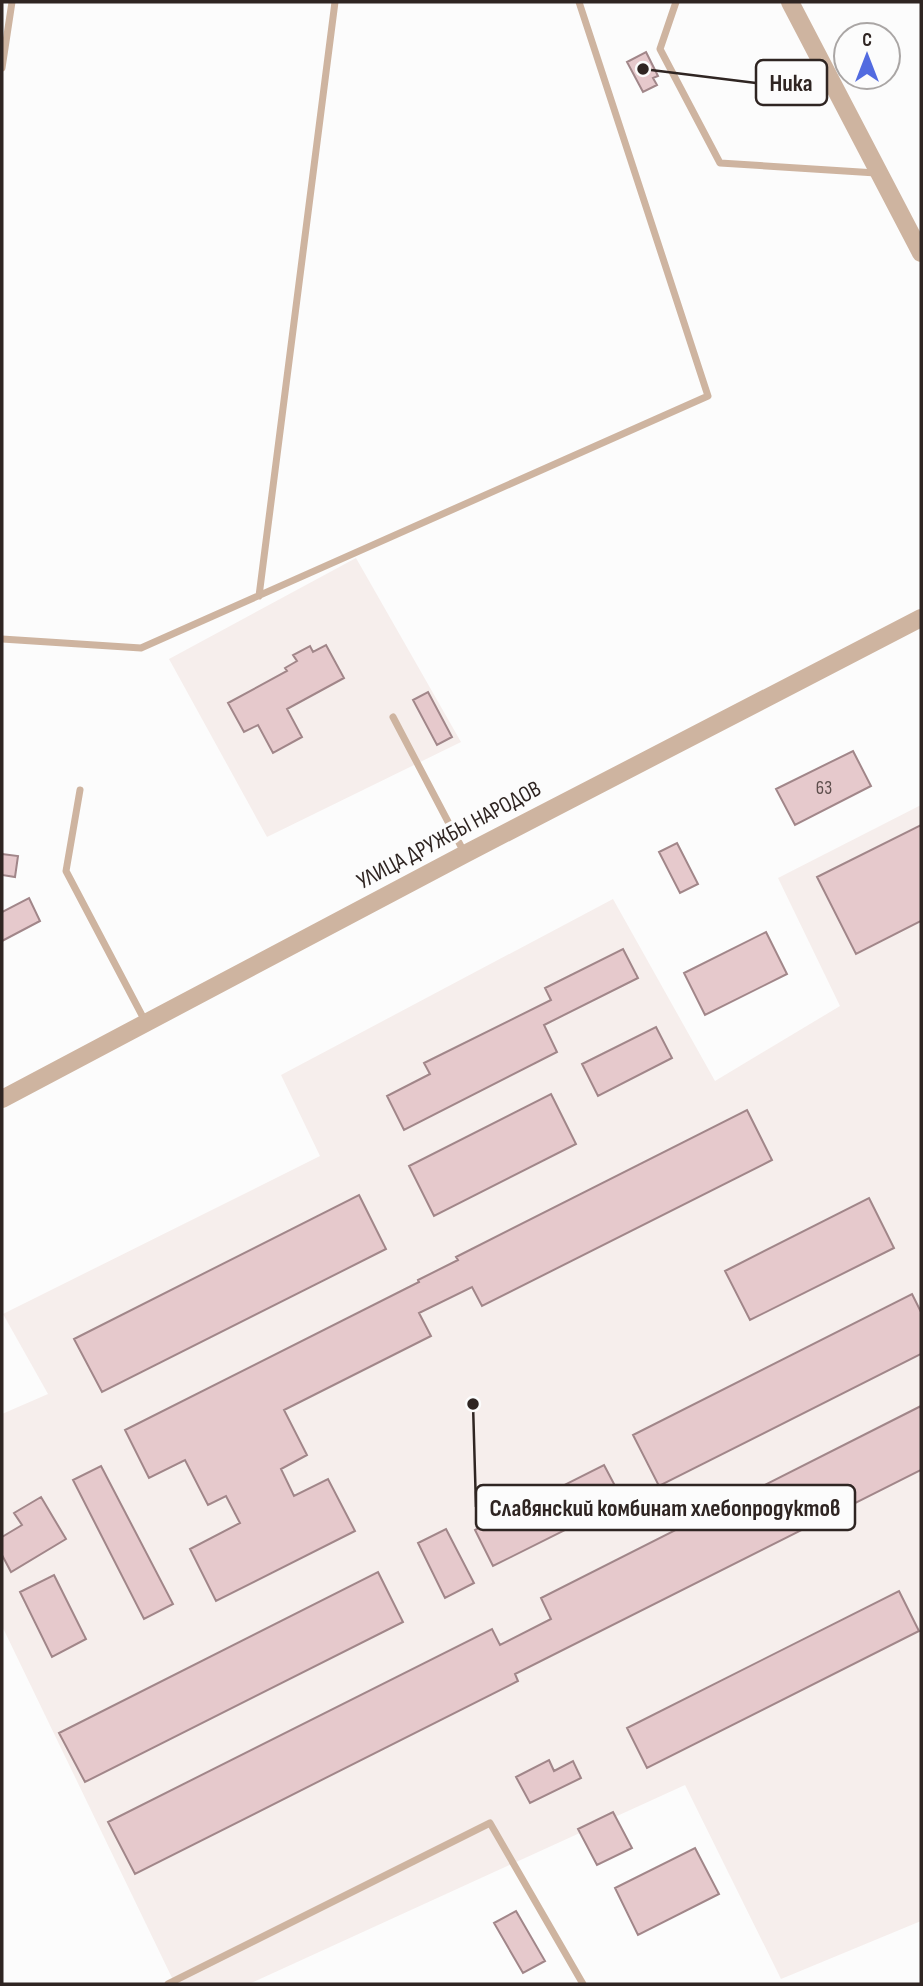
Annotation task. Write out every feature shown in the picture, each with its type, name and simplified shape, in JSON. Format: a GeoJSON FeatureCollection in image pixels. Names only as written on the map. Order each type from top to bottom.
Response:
{"type":"FeatureCollection","features":[{"type":"Feature","properties":{"kind":"street"},"geometry":{"type":"LineString","coordinates":[[790,2],[920,250]]}},
{"type":"Feature","properties":{"kind":"street","name":"УЛИЦА ДРУЖБЫ НАРОДОВ"},"geometry":{"type":"LineString","coordinates":[[2,1099],[465,854],[921,618]]}},
{"type":"Feature","properties":{"kind":"lane"},"geometry":{"type":"LineString","coordinates":[[2,68],[12,2]]}},
{"type":"Feature","properties":{"kind":"lane"},"geometry":{"type":"LineString","coordinates":[[259,596],[335,2]]}},
{"type":"Feature","properties":{"kind":"lane"},"geometry":{"type":"LineString","coordinates":[[2,639],[141,648],[708,396],[579,2]]}},
{"type":"Feature","properties":{"kind":"lane"},"geometry":{"type":"LineString","coordinates":[[676,2],[660,49],[720,163],[879,173]]}},
{"type":"Feature","properties":{"kind":"lane"},"geometry":{"type":"LineString","coordinates":[[393,717],[465,854]]}},
{"type":"Feature","properties":{"kind":"lane"},"geometry":{"type":"LineString","coordinates":[[80,790],[66,871],[146,1021]]}},
{"type":"Feature","properties":{"kind":"lane"},"geometry":{"type":"LineString","coordinates":[[168,1984],[490,1823],[583,1984]]}},
{"type":"Feature","properties":{"kind":"shaded area"},"geometry":{"type":"Polygon","coordinates":[[[356,558],[461,742],[267,837],[169,659],[356,558]]]}},
{"type":"Feature","properties":{"kind":"shaded area"},"geometry":{"type":"Polygon","coordinates":[[[921,805],[921,1921],[781,1979],[685,1785],[249,1984],[175,1984],[2,1626],[2,1414],[48,1394],[3,1314],[320,1156],[281,1075],[613,899],[715,1081],[840,1006],[778,878],[921,805]]]}},
{"type":"Feature","properties":{"kind":"building"},"geometry":{"type":"Polygon","coordinates":[[[646,52],[658,76],[653,78],[657,85],[643,92],[627,62],[646,52]]]}},
{"type":"Feature","properties":{"kind":"building"},"geometry":{"type":"Polygon","coordinates":[[[326,645],[344,678],[287,709],[302,737],[273,753],[258,725],[244,732],[228,703],[287,671],[285,668],[297,661],[293,655],[310,646],[313,652],[326,645]]]}},
{"type":"Feature","properties":{"kind":"building"},"geometry":{"type":"Polygon","coordinates":[[[428,692],[452,737],[437,745],[413,700],[428,692]]]}},
{"type":"Feature","properties":{"kind":"building"},"geometry":{"type":"Polygon","coordinates":[[[853,751],[871,786],[795,825],[776,789],[853,751]]]}},
{"type":"Feature","properties":{"kind":"building"},"geometry":{"type":"Polygon","coordinates":[[[921,825],[921,921],[856,954],[817,877],[921,825]]]}},
{"type":"Feature","properties":{"kind":"building"},"geometry":{"type":"Polygon","coordinates":[[[677,843],[698,884],[680,893],[659,852],[677,843]]]}},
{"type":"Feature","properties":{"kind":"building"},"geometry":{"type":"Polygon","coordinates":[[[2,854],[18,856],[15,877],[2,875],[2,854]]]}},
{"type":"Feature","properties":{"kind":"building"},"geometry":{"type":"Polygon","coordinates":[[[29,898],[40,921],[2,941],[2,912],[29,898]]]}},
{"type":"Feature","properties":{"kind":"building"},"geometry":{"type":"Polygon","coordinates":[[[766,932],[787,974],[705,1015],[684,973],[766,932]]]}},
{"type":"Feature","properties":{"kind":"building"},"geometry":{"type":"Polygon","coordinates":[[[623,949],[638,978],[544,1025],[557,1052],[404,1130],[387,1096],[430,1074],[424,1063],[551,1000],[545,988],[623,949]]]}},
{"type":"Feature","properties":{"kind":"building"},"geometry":{"type":"Polygon","coordinates":[[[656,1027],[672,1058],[598,1096],[582,1064],[656,1027]]]}},
{"type":"Feature","properties":{"kind":"building"},"geometry":{"type":"Polygon","coordinates":[[[551,1094],[576,1144],[434,1216],[409,1166],[551,1094]]]}},
{"type":"Feature","properties":{"kind":"building"},"geometry":{"type":"Polygon","coordinates":[[[747,1110],[772,1160],[482,1306],[472,1287],[419,1313],[431,1336],[284,1410],[307,1455],[281,1469],[294,1496],[328,1479],[355,1531],[216,1601],[190,1549],[240,1523],[226,1496],[208,1505],[185,1460],[149,1478],[125,1430],[419,1282],[418,1280],[458,1260],[456,1257],[747,1110]]]}},
{"type":"Feature","properties":{"kind":"building"},"geometry":{"type":"Polygon","coordinates":[[[359,1195],[386,1249],[102,1392],[74,1339],[359,1195]]]}},
{"type":"Feature","properties":{"kind":"building"},"geometry":{"type":"Polygon","coordinates":[[[869,1198],[894,1248],[750,1320],[725,1271],[869,1198]]]}},
{"type":"Feature","properties":{"kind":"building"},"geometry":{"type":"Polygon","coordinates":[[[912,1294],[921,1312],[921,1354],[659,1486],[633,1435],[912,1294]]]}},
{"type":"Feature","properties":{"kind":"building"},"geometry":{"type":"Polygon","coordinates":[[[921,1406],[921,1470],[515,1674],[518,1681],[135,1874],[108,1822],[492,1629],[500,1645],[551,1619],[541,1598],[921,1406]]]}},
{"type":"Feature","properties":{"kind":"building"},"geometry":{"type":"Polygon","coordinates":[[[604,1465],[623,1501],[493,1566],[475,1530],[604,1465]]]}},
{"type":"Feature","properties":{"kind":"building"},"geometry":{"type":"Polygon","coordinates":[[[101,1466],[173,1604],[144,1619],[73,1480],[101,1466]]]}},
{"type":"Feature","properties":{"kind":"building"},"geometry":{"type":"Polygon","coordinates":[[[41,1497],[66,1539],[11,1572],[2,1555],[2,1537],[22,1525],[14,1513],[41,1497]]]}},
{"type":"Feature","properties":{"kind":"building"},"geometry":{"type":"Polygon","coordinates":[[[446,1529],[474,1583],[445,1598],[418,1543],[446,1529]]]}},
{"type":"Feature","properties":{"kind":"building"},"geometry":{"type":"Polygon","coordinates":[[[378,1572],[403,1622],[85,1782],[59,1733],[378,1572]]]}},
{"type":"Feature","properties":{"kind":"building"},"geometry":{"type":"Polygon","coordinates":[[[54,1575],[86,1639],[52,1657],[20,1592],[54,1575]]]}},
{"type":"Feature","properties":{"kind":"building"},"geometry":{"type":"Polygon","coordinates":[[[899,1591],[919,1631],[647,1768],[627,1728],[899,1591]]]}},
{"type":"Feature","properties":{"kind":"building"},"geometry":{"type":"Polygon","coordinates":[[[549,1760],[554,1771],[573,1761],[581,1778],[530,1803],[516,1777],[549,1760]]]}},
{"type":"Feature","properties":{"kind":"building"},"geometry":{"type":"Polygon","coordinates":[[[613,1812],[632,1848],[597,1865],[578,1829],[613,1812]]]}},
{"type":"Feature","properties":{"kind":"building"},"geometry":{"type":"Polygon","coordinates":[[[695,1848],[719,1894],[638,1935],[615,1888],[695,1848]]]}},
{"type":"Feature","properties":{"kind":"building"},"geometry":{"type":"Polygon","coordinates":[[[516,1911],[545,1961],[523,1973],[494,1923],[516,1911]]]}},
{"type":"Feature","properties":{"kind":"place","name":"Ника"},"geometry":{"type":"Point","coordinates":[643,69]}},
{"type":"Feature","properties":{"kind":"place","name":"Славянский комбинат хлебопродуктов"},"geometry":{"type":"Point","coordinates":[473,1404]}}]}
